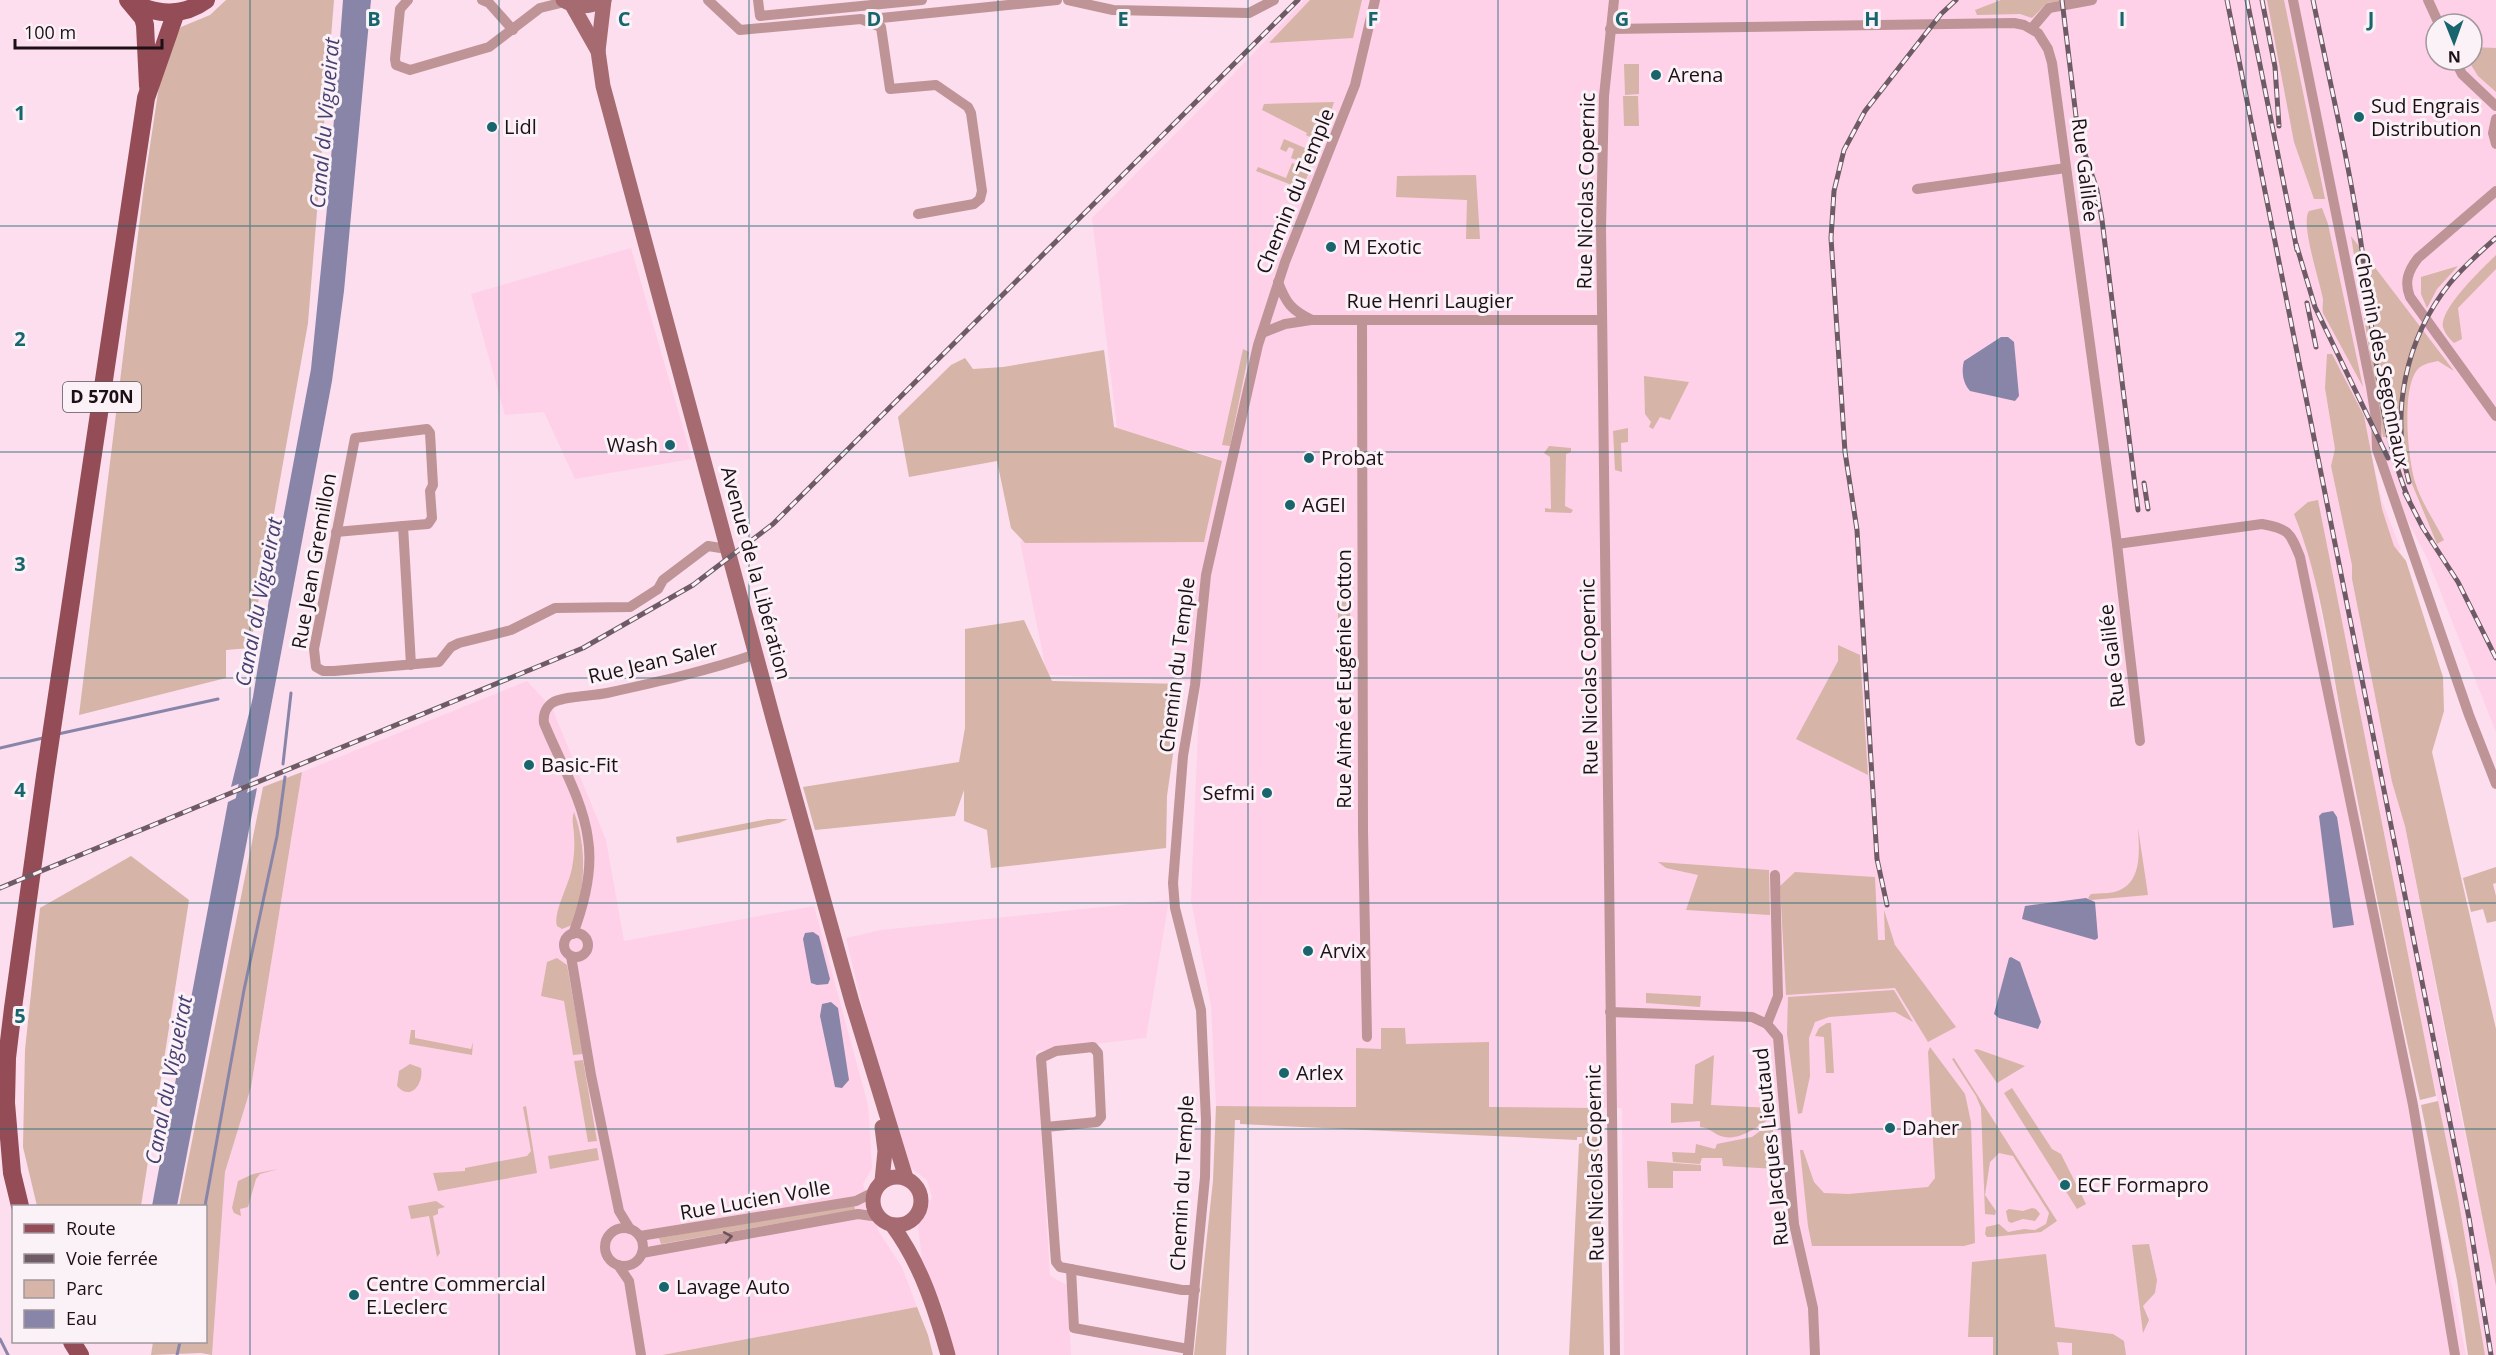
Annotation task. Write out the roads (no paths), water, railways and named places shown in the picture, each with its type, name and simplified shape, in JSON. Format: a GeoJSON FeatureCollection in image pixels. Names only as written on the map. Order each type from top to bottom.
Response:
{"type":"FeatureCollection","features":[{"type":"Feature","properties":{"kind":"main road"},"geometry":{"type":"LineString","coordinates":[[128,0],[154,12],[176,12],[194,7],[206,0]]}},
{"type":"Feature","properties":{"kind":"main road","name":"D 570N"},"geometry":{"type":"LineString","coordinates":[[20,1205],[12,1173],[6,1103],[8,1058],[25,911],[148,90],[145,25],[143,18],[128,0]]}},
{"type":"Feature","properties":{"kind":"main road"},"geometry":{"type":"LineString","coordinates":[[567,2],[594,5],[604,0]]}},
{"type":"Feature","properties":{"kind":"main road","name":"Avenue de la Libération"},"geometry":{"type":"LineString","coordinates":[[604,0],[598,51],[603,86],[627,181],[756,654],[882,1104],[887,1111],[906,1178]]}},
{"type":"Feature","properties":{"kind":"main road","name":"Avenue de la Libération"},"geometry":{"type":"LineString","coordinates":[[567,2],[598,51]]}},
{"type":"Feature","properties":{"kind":"main road","name":"D 570N"},"geometry":{"type":"LineString","coordinates":[[148,90],[176,12]]}},
{"type":"Feature","properties":{"kind":"main road","name":"Avenue de la Libération"},"geometry":{"type":"LineString","coordinates":[[878,1187],[885,1151],[880,1113],[882,1104]]}},
{"type":"Feature","properties":{"kind":"main road"},"geometry":{"type":"LineString","coordinates":[[885,1221],[907,1223],[913,1219],[921,1206],[921,1198],[915,1185],[906,1178],[890,1178],[878,1187],[873,1206],[885,1221],[904,1240],[922,1277]]}},
{"type":"Feature","properties":{"kind":"main road"},"geometry":{"type":"LineString","coordinates":[[913,1219],[922,1277],[948,1355]]}},
{"type":"Feature","properties":{"kind":"street"},"geometry":{"type":"LineString","coordinates":[[408,0],[400,9],[395,59],[396,65],[410,70],[489,47],[513,30],[542,4],[567,2]]}},
{"type":"Feature","properties":{"kind":"street"},"geometry":{"type":"LineString","coordinates":[[482,0],[489,3],[513,30]]}},
{"type":"Feature","properties":{"kind":"street"},"geometry":{"type":"LineString","coordinates":[[708,0],[740,30],[861,20],[881,27],[890,88],[936,85],[968,107],[971,113],[982,191],[980,199],[974,204],[918,214]]}},
{"type":"Feature","properties":{"kind":"street"},"geometry":{"type":"LineString","coordinates":[[758,0],[760,16],[864,3],[922,0]]}},
{"type":"Feature","properties":{"kind":"street"},"geometry":{"type":"LineString","coordinates":[[871,23],[881,18],[1057,0]]}},
{"type":"Feature","properties":{"kind":"street"},"geometry":{"type":"LineString","coordinates":[[1068,0],[1113,10],[1249,13],[1274,0]]}},
{"type":"Feature","properties":{"kind":"street","name":"Chemin du Temple"},"geometry":{"type":"LineString","coordinates":[[1188,1352],[1205,1177],[1206,1120],[1201,1010],[1175,908],[1173,883],[1183,756],[1195,685],[1206,575],[1231,458],[1262,333],[1278,282],[1355,86],[1375,0]]}},
{"type":"Feature","properties":{"kind":"street","name":"Rue Nicolas Copernic"},"geometry":{"type":"LineString","coordinates":[[1614,0],[1602,139],[1602,320],[1615,1355]]}},
{"type":"Feature","properties":{"kind":"street"},"geometry":{"type":"LineString","coordinates":[[1610,30],[1993,23],[2014,23],[2032,28],[2049,8],[2092,0]]}},
{"type":"Feature","properties":{"kind":"street","name":"Chemin des Segonnaux"},"geometry":{"type":"LineString","coordinates":[[2292,0],[2363,346],[2376,419],[2379,457],[2465,704],[2496,784]]}},
{"type":"Feature","properties":{"kind":"street","name":"Rue Galilée"},"geometry":{"type":"LineString","coordinates":[[2032,28],[2043,40],[2052,63],[2117,544],[2140,741]]}},
{"type":"Feature","properties":{"kind":"street"},"geometry":{"type":"LineString","coordinates":[[2461,72],[2496,106]]}},
{"type":"Feature","properties":{"kind":"street"},"geometry":{"type":"LineString","coordinates":[[2496,119],[2493,133],[2496,144]]}},
{"type":"Feature","properties":{"kind":"street"},"geometry":{"type":"LineString","coordinates":[[1917,189],[2066,168]]}},
{"type":"Feature","properties":{"kind":"street"},"geometry":{"type":"LineString","coordinates":[[2496,191],[2418,258],[2409,269],[2406,284],[2410,297],[2496,416]]}},
{"type":"Feature","properties":{"kind":"street"},"geometry":{"type":"LineString","coordinates":[[1278,282],[1285,299],[1295,313],[1312,320]]}},
{"type":"Feature","properties":{"kind":"street","name":"Rue Henri Laugier"},"geometry":{"type":"LineString","coordinates":[[1262,333],[1285,324],[1312,320],[1602,320]]}},
{"type":"Feature","properties":{"kind":"street","name":"Rue Aimé et Eugénie Cotton"},"geometry":{"type":"LineString","coordinates":[[1362,320],[1363,831],[1366,1037]]}},
{"type":"Feature","properties":{"kind":"street","name":"Rue Jean Gremillon"},"geometry":{"type":"LineString","coordinates":[[403,526],[428,524],[432,518],[430,433],[427,429],[355,438],[314,649],[316,666],[323,671],[334,671],[411,664]]}},
{"type":"Feature","properties":{"kind":"street"},"geometry":{"type":"LineString","coordinates":[[2117,544],[2262,524],[2282,528],[2293,539],[2300,557],[2407,1077],[2455,1355]]}},
{"type":"Feature","properties":{"kind":"street"},"geometry":{"type":"LineString","coordinates":[[336,532],[403,526],[411,664],[439,662],[451,647],[459,643],[511,630],[555,609],[630,607],[658,589],[663,580],[708,546],[722,530]]}},
{"type":"Feature","properties":{"kind":"street"},"geometry":{"type":"LineString","coordinates":[[708,546],[727,549]]}},
{"type":"Feature","properties":{"kind":"street","name":"Rue Jean Saler"},"geometry":{"type":"LineString","coordinates":[[582,910],[588,862],[588,840],[581,810],[543,718],[547,708],[558,700],[640,686],[711,669],[756,654]]}},
{"type":"Feature","properties":{"kind":"street"},"geometry":{"type":"LineString","coordinates":[[1767,1024],[1778,996],[1775,875]]}},
{"type":"Feature","properties":{"kind":"street"},"geometry":{"type":"LineString","coordinates":[[575,957],[566,952],[564,945],[567,938],[573,934],[582,910]]}},
{"type":"Feature","properties":{"kind":"street"},"geometry":{"type":"LineString","coordinates":[[575,957],[588,950],[582,910]]}},
{"type":"Feature","properties":{"kind":"street"},"geometry":{"type":"LineString","coordinates":[[573,934],[585,937]]}},
{"type":"Feature","properties":{"kind":"street"},"geometry":{"type":"LineString","coordinates":[[575,957],[577,989],[591,1076],[619,1211],[630,1229],[640,1236],[643,1247],[629,1281]]}},
{"type":"Feature","properties":{"kind":"street","name":"Rue Jacques Lieutaud"},"geometry":{"type":"LineString","coordinates":[[1610,1012],[1752,1017],[1767,1024],[1778,1037],[1794,1224],[1814,1308],[1815,1355]]}},
{"type":"Feature","properties":{"kind":"street"},"geometry":{"type":"LineString","coordinates":[[1046,1127],[1097,1122],[1101,1117],[1098,1053],[1094,1047],[1056,1051],[1041,1058],[1046,1127],[1056,1263],[1060,1268],[1195,1290]]}},
{"type":"Feature","properties":{"kind":"street","name":"Rue Lucien Volle"},"geometry":{"type":"LineString","coordinates":[[640,1236],[856,1201],[878,1187]]}},
{"type":"Feature","properties":{"kind":"street"},"geometry":{"type":"LineString","coordinates":[[619,1211],[606,1244],[606,1251],[629,1281],[641,1355]]}},
{"type":"Feature","properties":{"kind":"street"},"geometry":{"type":"LineString","coordinates":[[618,1265],[630,1265],[639,1258],[858,1214],[885,1221]]}},
{"type":"Feature","properties":{"kind":"street"},"geometry":{"type":"LineString","coordinates":[[612,1233],[617,1230],[630,1229]]}},
{"type":"Feature","properties":{"kind":"street"},"geometry":{"type":"LineString","coordinates":[[1071,1269],[1074,1328],[1188,1352]]}},
{"type":"Feature","properties":{"kind":"water"},"geometry":{"type":"Polygon","coordinates":[[[343,0],[371,0],[344,291],[332,381],[258,776],[231,787],[253,697],[276,556],[311,369],[328,198],[343,0]]]}},
{"type":"Feature","properties":{"kind":"water"},"geometry":{"type":"Polygon","coordinates":[[[2001,337],[2008,337],[2014,342],[2019,396],[2015,401],[1970,391],[1963,377],[1964,361],[2001,337]]]}},
{"type":"Feature","properties":{"kind":"water"},"geometry":{"type":"Polygon","coordinates":[[[257,788],[177,1205],[152,1205],[228,802],[257,788]]]}},
{"type":"Feature","properties":{"kind":"water"},"geometry":{"type":"Polygon","coordinates":[[[2333,811],[2337,817],[2354,925],[2333,928],[2319,816],[2322,813],[2333,811]]]}},
{"type":"Feature","properties":{"kind":"water"},"geometry":{"type":"Polygon","coordinates":[[[2086,898],[2095,902],[2098,938],[2095,940],[2022,919],[2025,906],[2086,898]]]}},
{"type":"Feature","properties":{"kind":"water"},"geometry":{"type":"Polygon","coordinates":[[[813,932],[819,936],[830,979],[828,984],[811,983],[803,939],[805,933],[813,932]]]}},
{"type":"Feature","properties":{"kind":"water"},"geometry":{"type":"Polygon","coordinates":[[[2011,957],[2020,962],[2041,1022],[2038,1029],[1999,1018],[1994,1014],[2011,957]]]}},
{"type":"Feature","properties":{"kind":"water"},"geometry":{"type":"Polygon","coordinates":[[[831,1002],[838,1008],[849,1080],[842,1088],[835,1087],[820,1016],[822,1004],[831,1002]]]}},
{"type":"Feature","properties":{"kind":"waterway"},"geometry":{"type":"LineString","coordinates":[[283,764],[291,693]]}},
{"type":"Feature","properties":{"kind":"waterway"},"geometry":{"type":"LineString","coordinates":[[58,734],[218,699]]}},
{"type":"Feature","properties":{"kind":"waterway"},"geometry":{"type":"LineString","coordinates":[[0,748],[43,738]]}},
{"type":"Feature","properties":{"kind":"waterway","name":"Canal du Vigueirat"},"geometry":{"type":"LineString","coordinates":[[239,808],[247,767]]}},
{"type":"Feature","properties":{"kind":"waterway"},"geometry":{"type":"LineString","coordinates":[[205,1205],[244,990],[277,836],[285,777]]}},
{"type":"Feature","properties":{"kind":"waterway"},"geometry":{"type":"LineString","coordinates":[[0,1339],[8,1355]]}},
{"type":"Feature","properties":{"kind":"waterway"},"geometry":{"type":"LineString","coordinates":[[177,1355],[180,1343]]}},
{"type":"Feature","properties":{"kind":"railway"},"geometry":{"type":"LineString","coordinates":[[0,888],[583,648],[693,585],[773,524],[1298,0]]}},
{"type":"Feature","properties":{"kind":"railway"},"geometry":{"type":"LineString","coordinates":[[1887,905],[1877,859],[1857,530],[1845,452],[1831,238],[1834,191],[1844,150],[1865,111],[1941,14],[1956,0]]}},
{"type":"Feature","properties":{"kind":"railway"},"geometry":{"type":"LineString","coordinates":[[2062,0],[2078,133],[2097,190],[2102,220],[2138,510]]}},
{"type":"Feature","properties":{"kind":"railway"},"geometry":{"type":"LineString","coordinates":[[2227,0],[2469,1218],[2491,1355]]}},
{"type":"Feature","properties":{"kind":"railway"},"geometry":{"type":"LineString","coordinates":[[2247,0],[2297,250]]}},
{"type":"Feature","properties":{"kind":"railway"},"geometry":{"type":"LineString","coordinates":[[2262,0],[2275,67],[2279,126]]}},
{"type":"Feature","properties":{"kind":"railway"},"geometry":{"type":"LineString","coordinates":[[2313,0],[2354,198],[2384,414],[2390,443],[2409,500]]}},
{"type":"Feature","properties":{"kind":"railway"},"geometry":{"type":"LineString","coordinates":[[2409,482],[2403,456],[2401,430],[2402,404],[2412,353],[2422,328],[2450,283],[2496,238]]}},
{"type":"Feature","properties":{"kind":"railway"},"geometry":{"type":"LineString","coordinates":[[2296,244],[2315,307],[2388,458]]}},
{"type":"Feature","properties":{"kind":"railway"},"geometry":{"type":"LineString","coordinates":[[2307,303],[2316,347]]}},
{"type":"Feature","properties":{"kind":"railway"},"geometry":{"type":"LineString","coordinates":[[2144,483],[2148,509]]}},
{"type":"Feature","properties":{"kind":"railway"},"geometry":{"type":"LineString","coordinates":[[2405,493],[2423,528],[2458,582],[2496,658]]}},
{"type":"Feature","properties":{"kind":"place","name":"Arena"},"geometry":{"type":"Point","coordinates":[1656,75]}},
{"type":"Feature","properties":{"kind":"place","name":"Sud Engrais Distribution"},"geometry":{"type":"Point","coordinates":[2359,117]}},
{"type":"Feature","properties":{"kind":"place","name":"Lidl"},"geometry":{"type":"Point","coordinates":[492,127]}},
{"type":"Feature","properties":{"kind":"place","name":"M Exotic"},"geometry":{"type":"Point","coordinates":[1331,247]}},
{"type":"Feature","properties":{"kind":"place","name":"Wash"},"geometry":{"type":"Point","coordinates":[670,445]}},
{"type":"Feature","properties":{"kind":"place","name":"Probat"},"geometry":{"type":"Point","coordinates":[1309,458]}},
{"type":"Feature","properties":{"kind":"place","name":"AGEI"},"geometry":{"type":"Point","coordinates":[1290,505]}},
{"type":"Feature","properties":{"kind":"place","name":"Basic-Fit"},"geometry":{"type":"Point","coordinates":[529,765]}},
{"type":"Feature","properties":{"kind":"place","name":"Sefmi"},"geometry":{"type":"Point","coordinates":[1267,793]}},
{"type":"Feature","properties":{"kind":"place","name":"Arvix"},"geometry":{"type":"Point","coordinates":[1308,951]}},
{"type":"Feature","properties":{"kind":"place","name":"Arlex"},"geometry":{"type":"Point","coordinates":[1284,1073]}},
{"type":"Feature","properties":{"kind":"place","name":"Daher"},"geometry":{"type":"Point","coordinates":[1890,1128]}},
{"type":"Feature","properties":{"kind":"place","name":"ECF Formapro"},"geometry":{"type":"Point","coordinates":[2065,1185]}},
{"type":"Feature","properties":{"kind":"place","name":"Lavage Auto"},"geometry":{"type":"Point","coordinates":[664,1287]}},
{"type":"Feature","properties":{"kind":"place","name":"Centre Commercial E.Leclerc"},"geometry":{"type":"Point","coordinates":[354,1295]}}]}
